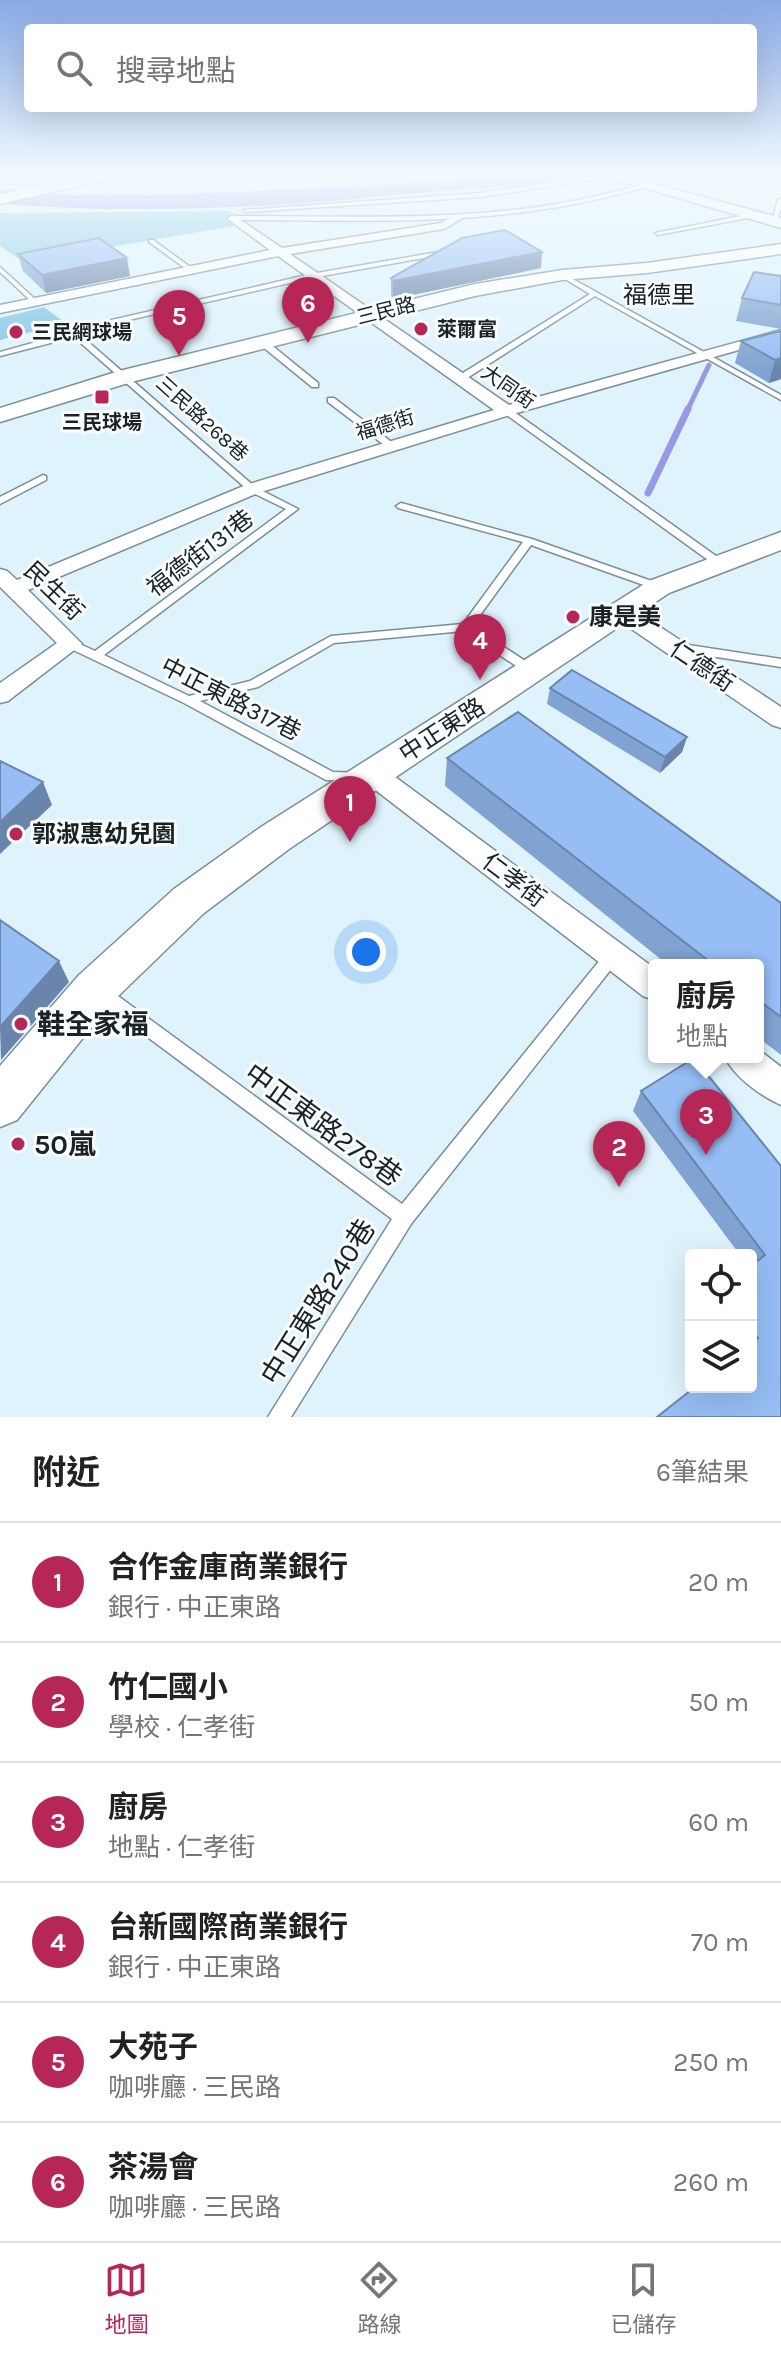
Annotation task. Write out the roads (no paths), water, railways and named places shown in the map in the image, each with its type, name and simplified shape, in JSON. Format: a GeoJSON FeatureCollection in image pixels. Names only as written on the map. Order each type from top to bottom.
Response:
{"type":"FeatureCollection","features":[{"type":"Feature","properties":{"kind":"street","name":"大同街"},"geometry":{"type":"LineString","coordinates":[[262,239],[507,411]]}},
{"type":"Feature","properties":{"kind":"street"},"geometry":{"type":"LineString","coordinates":[[0,309],[280,252],[361,239]]}},
{"type":"Feature","properties":{"kind":"street","name":"三民路"},"geometry":{"type":"LineString","coordinates":[[0,415],[127,376],[475,290],[562,275],[647,268],[781,249]]}},
{"type":"Feature","properties":{"kind":"street","name":"福德街"},"geometry":{"type":"LineString","coordinates":[[4,586],[252,489],[507,411],[781,334]]}},
{"type":"Feature","properties":{"kind":"street","name":"中正東路"},"geometry":{"type":"LineString","coordinates":[[0,1103],[95,989],[189,901],[275,838],[659,587],[781,540]]}},
{"type":"Feature","properties":{"kind":"street","name":"民生街"},"geometry":{"type":"LineString","coordinates":[[4,586],[71,644]]}},
{"type":"Feature","properties":{"kind":"street","name":"仁德街"},"geometry":{"type":"LineString","coordinates":[[622,612],[781,719]]}},
{"type":"Feature","properties":{"kind":"street"},"geometry":{"type":"LineString","coordinates":[[0,695],[71,644]]}},
{"type":"Feature","properties":{"kind":"street","name":"仁孝街"},"geometry":{"type":"LineString","coordinates":[[374,775],[648,981]]}},
{"type":"Feature","properties":{"kind":"street"},"geometry":{"type":"LineString","coordinates":[[750,1063],[781,1088]]}},
{"type":"Feature","properties":{"kind":"lane"},"geometry":{"type":"LineString","coordinates":[[151,241],[191,270]]}},
{"type":"Feature","properties":{"kind":"lane"},"geometry":{"type":"LineString","coordinates":[[0,354],[75,334],[79,329],[311,276],[459,250]]}},
{"type":"Feature","properties":{"kind":"lane"},"geometry":{"type":"LineString","coordinates":[[0,269],[34,301]]}},
{"type":"Feature","properties":{"kind":"lane"},"geometry":{"type":"LineString","coordinates":[[562,275],[781,398]]}},
{"type":"Feature","properties":{"kind":"lane"},"geometry":{"type":"LineString","coordinates":[[461,378],[594,294]]}},
{"type":"Feature","properties":{"kind":"lane","name":"三民路268巷"},"geometry":{"type":"LineString","coordinates":[[75,334],[127,376],[252,489]]}},
{"type":"Feature","properties":{"kind":"lane"},"geometry":{"type":"LineString","coordinates":[[261,341],[315,385]]}},
{"type":"Feature","properties":{"kind":"lane"},"geometry":{"type":"LineString","coordinates":[[331,400],[391,446]]}},
{"type":"Feature","properties":{"kind":"lane","name":"大同街"},"geometry":{"type":"LineString","coordinates":[[507,411],[719,563]]}},
{"type":"Feature","properties":{"kind":"lane"},"geometry":{"type":"LineString","coordinates":[[0,501],[43,478]]}},
{"type":"Feature","properties":{"kind":"lane","name":"福德街131巷"},"geometry":{"type":"LineString","coordinates":[[95,656],[293,509],[252,489]]}},
{"type":"Feature","properties":{"kind":"lane"},"geometry":{"type":"LineString","coordinates":[[401,506],[529,541],[659,587]]}},
{"type":"Feature","properties":{"kind":"lane"},"geometry":{"type":"LineString","coordinates":[[466,627],[529,541]]}},
{"type":"Feature","properties":{"kind":"lane"},"geometry":{"type":"LineString","coordinates":[[188,700],[254,684],[331,640],[466,627],[532,671]]}},
{"type":"Feature","properties":{"kind":"lane","name":"中正東路317巷"},"geometry":{"type":"LineString","coordinates":[[71,644],[188,700],[331,777],[374,775]]}},
{"type":"Feature","properties":{"kind":"lane"},"geometry":{"type":"LineString","coordinates":[[675,647],[781,663]]}},
{"type":"Feature","properties":{"kind":"lane","name":"中正東路278巷"},"geometry":{"type":"LineString","coordinates":[[95,989],[404,1217],[614,953]]}},
{"type":"Feature","properties":{"kind":"lane","name":"中正東路240巷"},"geometry":{"type":"LineString","coordinates":[[279,1417],[404,1217]]}},
{"type":"Feature","properties":{"kind":"waterway"},"geometry":{"type":"LineString","coordinates":[[687,411],[709,365]]}},
{"type":"Feature","properties":{"kind":"waterway"},"geometry":{"type":"LineString","coordinates":[[648,493],[688,409]]}},
{"type":"Feature","properties":{"kind":"place","name":"萊爾富"},"geometry":{"type":"Point","coordinates":[421,329]}},
{"type":"Feature","properties":{"kind":"place","name":"三民網球場"},"geometry":{"type":"Point","coordinates":[16,332]}},
{"type":"Feature","properties":{"kind":"place","name":"茶湯會"},"geometry":{"type":"Point","coordinates":[308,343]}},
{"type":"Feature","properties":{"kind":"place","name":"大苑子"},"geometry":{"type":"Point","coordinates":[179,356]}},
{"type":"Feature","properties":{"kind":"place","name":"三民球場"},"geometry":{"type":"Point","coordinates":[102,397]}},
{"type":"Feature","properties":{"kind":"place","name":"康是美"},"geometry":{"type":"Point","coordinates":[573,617]}},
{"type":"Feature","properties":{"kind":"place","name":"台新國際商業銀行"},"geometry":{"type":"Point","coordinates":[480,680]}},
{"type":"Feature","properties":{"kind":"place","name":"郭淑惠幼兒園"},"geometry":{"type":"Point","coordinates":[16,834]}},
{"type":"Feature","properties":{"kind":"place","name":"合作金庫商業銀行"},"geometry":{"type":"Point","coordinates":[350,842]}},
{"type":"Feature","properties":{"kind":"place","name":"鞋全家福"},"geometry":{"type":"Point","coordinates":[21,1024]}},
{"type":"Feature","properties":{"kind":"place","name":"50嵐"},"geometry":{"type":"Point","coordinates":[18,1144]}},
{"type":"Feature","properties":{"kind":"place","name":"廚房"},"geometry":{"type":"Point","coordinates":[706,1155]}},
{"type":"Feature","properties":{"kind":"place","name":"竹仁國小"},"geometry":{"type":"Point","coordinates":[619,1187]}},
{"type":"Feature","properties":{"kind":"district","name":"福德里"},"geometry":{"type":"Point","coordinates":[659,295]}}]}
